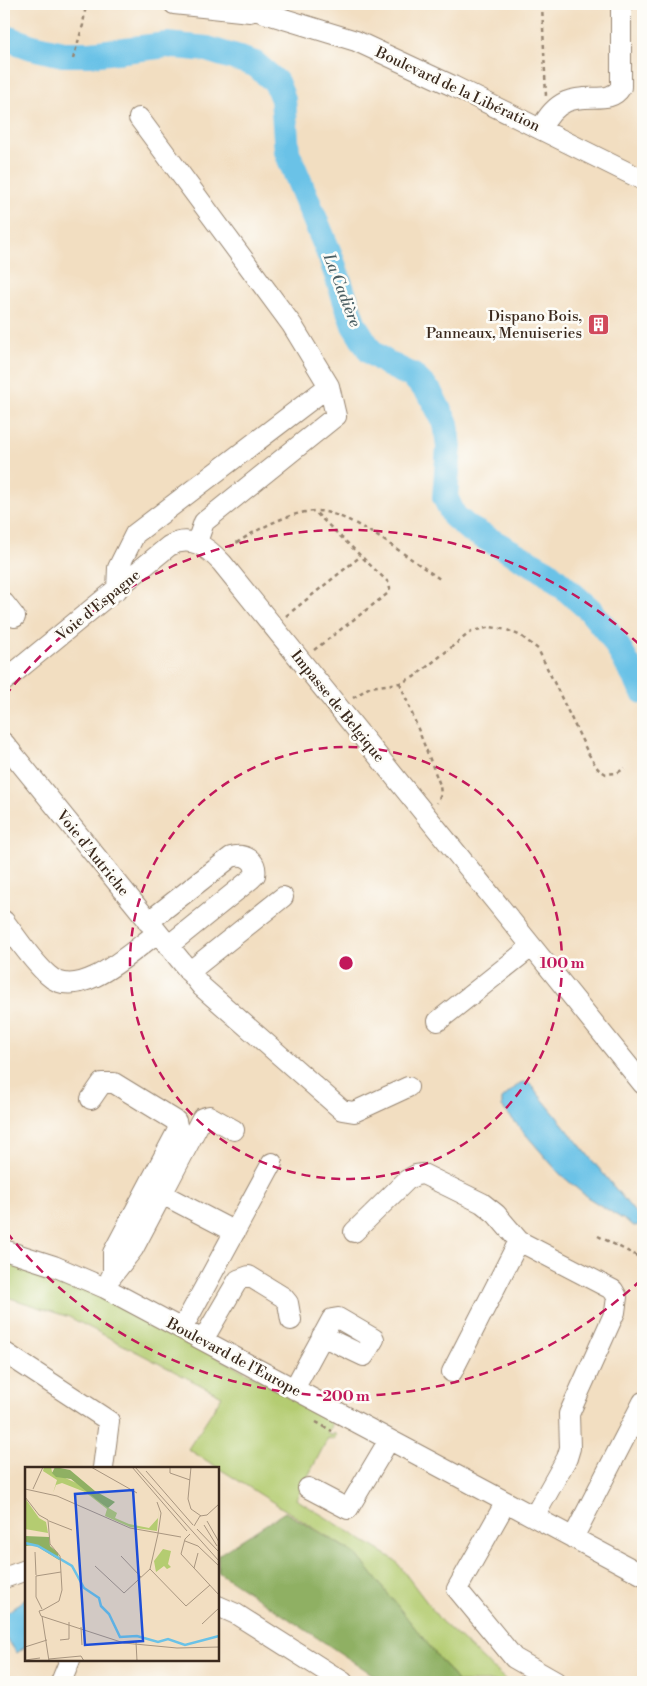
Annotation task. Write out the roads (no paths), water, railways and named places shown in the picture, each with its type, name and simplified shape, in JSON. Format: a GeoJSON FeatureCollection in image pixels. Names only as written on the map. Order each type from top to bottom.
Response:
{"type":"FeatureCollection","features":[{"type":"Feature","properties":{"kind":"street","name":"Boulevard de la Libération"},"geometry":{"type":"LineString","coordinates":[[174,4],[267,14]]}},
{"type":"Feature","properties":{"kind":"street","name":"Boulevard de la Libération"},"geometry":{"type":"LineString","coordinates":[[235,4],[356,41],[544,121],[643,180]]}},
{"type":"Feature","properties":{"kind":"street"},"geometry":{"type":"LineString","coordinates":[[544,121],[567,100],[610,98],[621,87],[621,4]]}},
{"type":"Feature","properties":{"kind":"street"},"geometry":{"type":"LineString","coordinates":[[139,118],[292,325],[329,386],[336,416],[204,522],[196,542]]}},
{"type":"Feature","properties":{"kind":"street"},"geometry":{"type":"LineString","coordinates":[[117,590],[118,568],[135,534],[329,386]]}},
{"type":"Feature","properties":{"kind":"street","name":"Voie d'Espagne"},"geometry":{"type":"LineString","coordinates":[[4,681],[169,546],[182,541],[196,542]]}},
{"type":"Feature","properties":{"kind":"street","name":"Impasse de Belgique"},"geometry":{"type":"LineString","coordinates":[[196,542],[217,558],[643,1083]]}},
{"type":"Feature","properties":{"kind":"street","name":"Voie d'Autriche"},"geometry":{"type":"LineString","coordinates":[[4,743],[202,987],[342,1110],[354,1112],[408,1086]]}},
{"type":"Feature","properties":{"kind":"street"},"geometry":{"type":"LineString","coordinates":[[4,921],[48,976],[57,982],[67,984],[93,978],[158,934],[251,879],[255,875],[254,864],[249,858],[242,856],[231,857],[158,934]]}},
{"type":"Feature","properties":{"kind":"street"},"geometry":{"type":"LineString","coordinates":[[185,968],[283,897]]}},
{"type":"Feature","properties":{"kind":"street"},"geometry":{"type":"LineString","coordinates":[[438,1021],[531,947]]}},
{"type":"Feature","properties":{"kind":"street"},"geometry":{"type":"LineString","coordinates":[[90,1098],[102,1083],[114,1084],[176,1121],[179,1125],[113,1253],[109,1281]]}},
{"type":"Feature","properties":{"kind":"street"},"geometry":{"type":"LineString","coordinates":[[109,1281],[133,1249],[202,1118],[209,1116],[234,1130]]}},
{"type":"Feature","properties":{"kind":"street"},"geometry":{"type":"LineString","coordinates":[[182,1329],[272,1162]]}},
{"type":"Feature","properties":{"kind":"street"},"geometry":{"type":"LineString","coordinates":[[354,1232],[408,1180],[416,1175],[423,1174],[482,1203],[496,1214],[519,1242],[614,1290],[617,1297],[615,1312],[568,1414],[570,1448],[567,1458],[534,1517]]}},
{"type":"Feature","properties":{"kind":"street"},"geometry":{"type":"LineString","coordinates":[[162,1194],[235,1232]]}},
{"type":"Feature","properties":{"kind":"street"},"geometry":{"type":"LineString","coordinates":[[452,1372],[519,1242]]}},
{"type":"Feature","properties":{"kind":"street","name":"Boulevard de l'Europe"},"geometry":{"type":"LineString","coordinates":[[4,1250],[109,1281],[182,1329],[643,1575]]}},
{"type":"Feature","properties":{"kind":"street"},"geometry":{"type":"LineString","coordinates":[[203,1340],[238,1280],[243,1277],[249,1276],[282,1296],[288,1303],[291,1320]]}},
{"type":"Feature","properties":{"kind":"street"},"geometry":{"type":"LineString","coordinates":[[294,1389],[322,1336]]}},
{"type":"Feature","properties":{"kind":"street"},"geometry":{"type":"LineString","coordinates":[[4,1352],[109,1421],[103,1467]]}},
{"type":"Feature","properties":{"kind":"street"},"geometry":{"type":"LineString","coordinates":[[573,1538],[643,1402]]}},
{"type":"Feature","properties":{"kind":"street"},"geometry":{"type":"LineString","coordinates":[[308,1488],[348,1509],[389,1440]]}},
{"type":"Feature","properties":{"kind":"street"},"geometry":{"type":"LineString","coordinates":[[506,1502],[457,1589],[514,1658],[556,1682]]}},
{"type":"Feature","properties":{"kind":"street"},"geometry":{"type":"LineString","coordinates":[[4,1578],[25,1570]]}},
{"type":"Feature","properties":{"kind":"street"},"geometry":{"type":"LineString","coordinates":[[219,1606],[236,1614],[343,1682]]}},
{"type":"Feature","properties":{"kind":"street"},"geometry":{"type":"LineString","coordinates":[[61,1682],[70,1661]]}},
{"type":"Feature","properties":{"kind":"water"},"geometry":{"type":"Polygon","coordinates":[[[520,1083],[530,1084],[641,1220],[641,1225],[634,1226],[587,1197],[560,1174],[502,1107],[502,1099],[520,1083]]]}},
{"type":"Feature","properties":{"kind":"water"},"geometry":{"type":"Polygon","coordinates":[[[25,1599],[25,1647],[17,1653],[4,1635],[4,1615],[25,1599]]]}},
{"type":"Feature","properties":{"kind":"waterway","name":"La Cadière"},"geometry":{"type":"LineString","coordinates":[[4,37],[32,47],[63,54],[91,54],[167,45],[207,49],[255,64],[276,82],[283,99],[287,152],[331,258],[354,325],[371,352],[388,364],[413,376],[430,393],[446,424],[449,447],[445,497],[454,516],[468,528],[547,572],[590,610],[612,637],[643,691]]}},
{"type":"Feature","properties":{"kind":"place","name":"Dispano Bois, Panneaux, Menuiseries"},"geometry":{"type":"Point","coordinates":[598,325]}}]}
